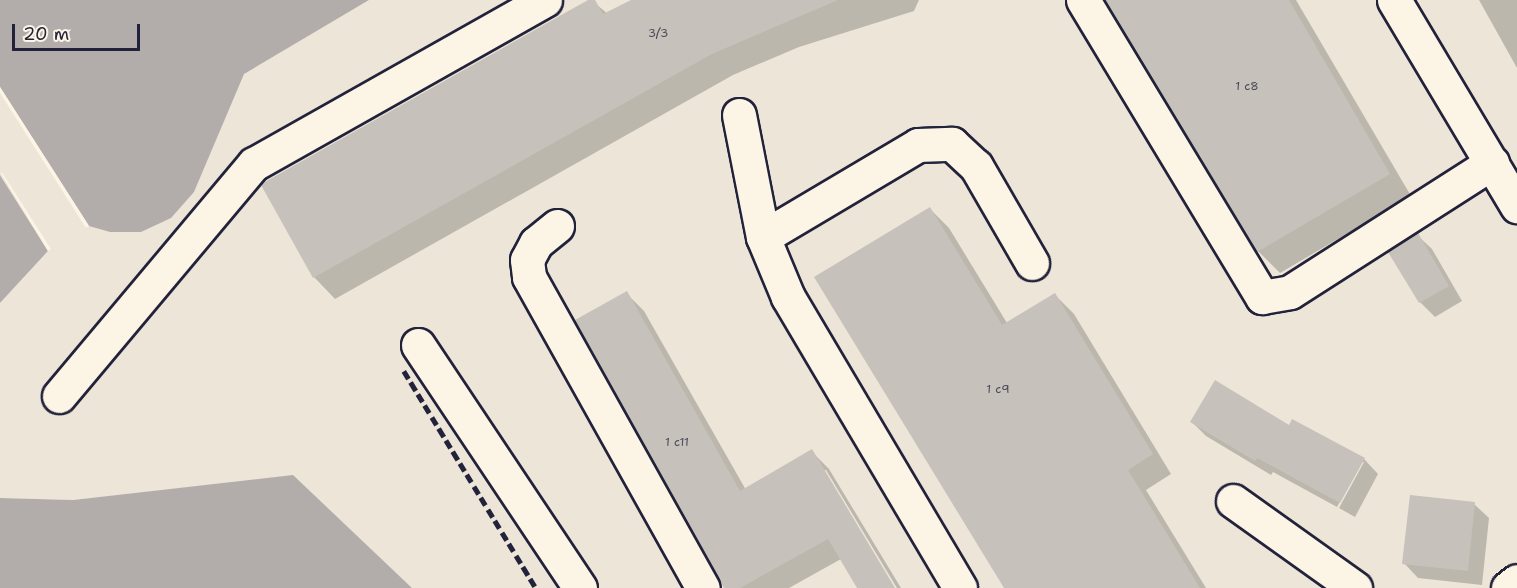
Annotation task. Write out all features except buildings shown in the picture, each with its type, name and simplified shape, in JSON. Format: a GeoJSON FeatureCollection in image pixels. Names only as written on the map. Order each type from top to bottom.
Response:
{"type":"FeatureCollection","features":[{"type":"Feature","properties":{"kind":"lane"},"geometry":{"type":"LineString","coordinates":[[59,396],[254,164],[545,0]]}},
{"type":"Feature","properties":{"kind":"lane"},"geometry":{"type":"LineString","coordinates":[[1083,0],[1262,297],[1290,292],[1492,163]]}},
{"type":"Feature","properties":{"kind":"lane"},"geometry":{"type":"LineString","coordinates":[[1394,0],[1517,206]]}},
{"type":"Feature","properties":{"kind":"lane"},"geometry":{"type":"LineString","coordinates":[[739,115],[763,237],[788,297],[960,588]]}},
{"type":"Feature","properties":{"kind":"lane"},"geometry":{"type":"LineString","coordinates":[[763,237],[918,146],[952,144],[976,166],[1032,263]]}},
{"type":"Feature","properties":{"kind":"lane"},"geometry":{"type":"LineString","coordinates":[[557,225],[536,243],[527,260],[529,277],[703,588]]}},
{"type":"Feature","properties":{"kind":"lane"},"geometry":{"type":"LineString","coordinates":[[418,345],[580,588]]}},
{"type":"Feature","properties":{"kind":"lane"},"geometry":{"type":"LineString","coordinates":[[1233,501],[1355,588]]}},
{"type":"Feature","properties":{"kind":"lane"},"geometry":{"type":"LineString","coordinates":[[1508,588],[1517,581]]}},
{"type":"Feature","properties":{"kind":"shaded area"},"geometry":{"type":"Polygon","coordinates":[[[0,0],[369,0],[244,74],[194,192],[171,218],[141,232],[110,232],[89,226],[0,87],[0,0]]]}},
{"type":"Feature","properties":{"kind":"shaded area"},"geometry":{"type":"Polygon","coordinates":[[[369,0],[1517,0],[1517,588],[412,588],[293,476],[73,500],[0,498],[0,303],[48,251],[0,175],[0,87],[89,226],[194,192],[243,74],[369,0]]]}},
{"type":"Feature","properties":{"kind":"shaded area"},"geometry":{"type":"Polygon","coordinates":[[[0,175],[48,251],[0,303],[0,175]]]}},
{"type":"Feature","properties":{"kind":"shaded area"},"geometry":{"type":"Polygon","coordinates":[[[293,475],[412,588],[0,588],[0,498],[73,500],[293,475]]]}},
{"type":"Feature","properties":{"kind":"pier"},"geometry":{"type":"Polygon","coordinates":[[[0,87],[89,226],[86,228],[0,93],[0,87]]]}},
{"type":"Feature","properties":{"kind":"pier"},"geometry":{"type":"Polygon","coordinates":[[[0,172],[51,249],[48,251],[0,172]]]}},
{"type":"Feature","properties":{"kind":"railway"},"geometry":{"type":"LineString","coordinates":[[404,371],[536,588]]}}]}
